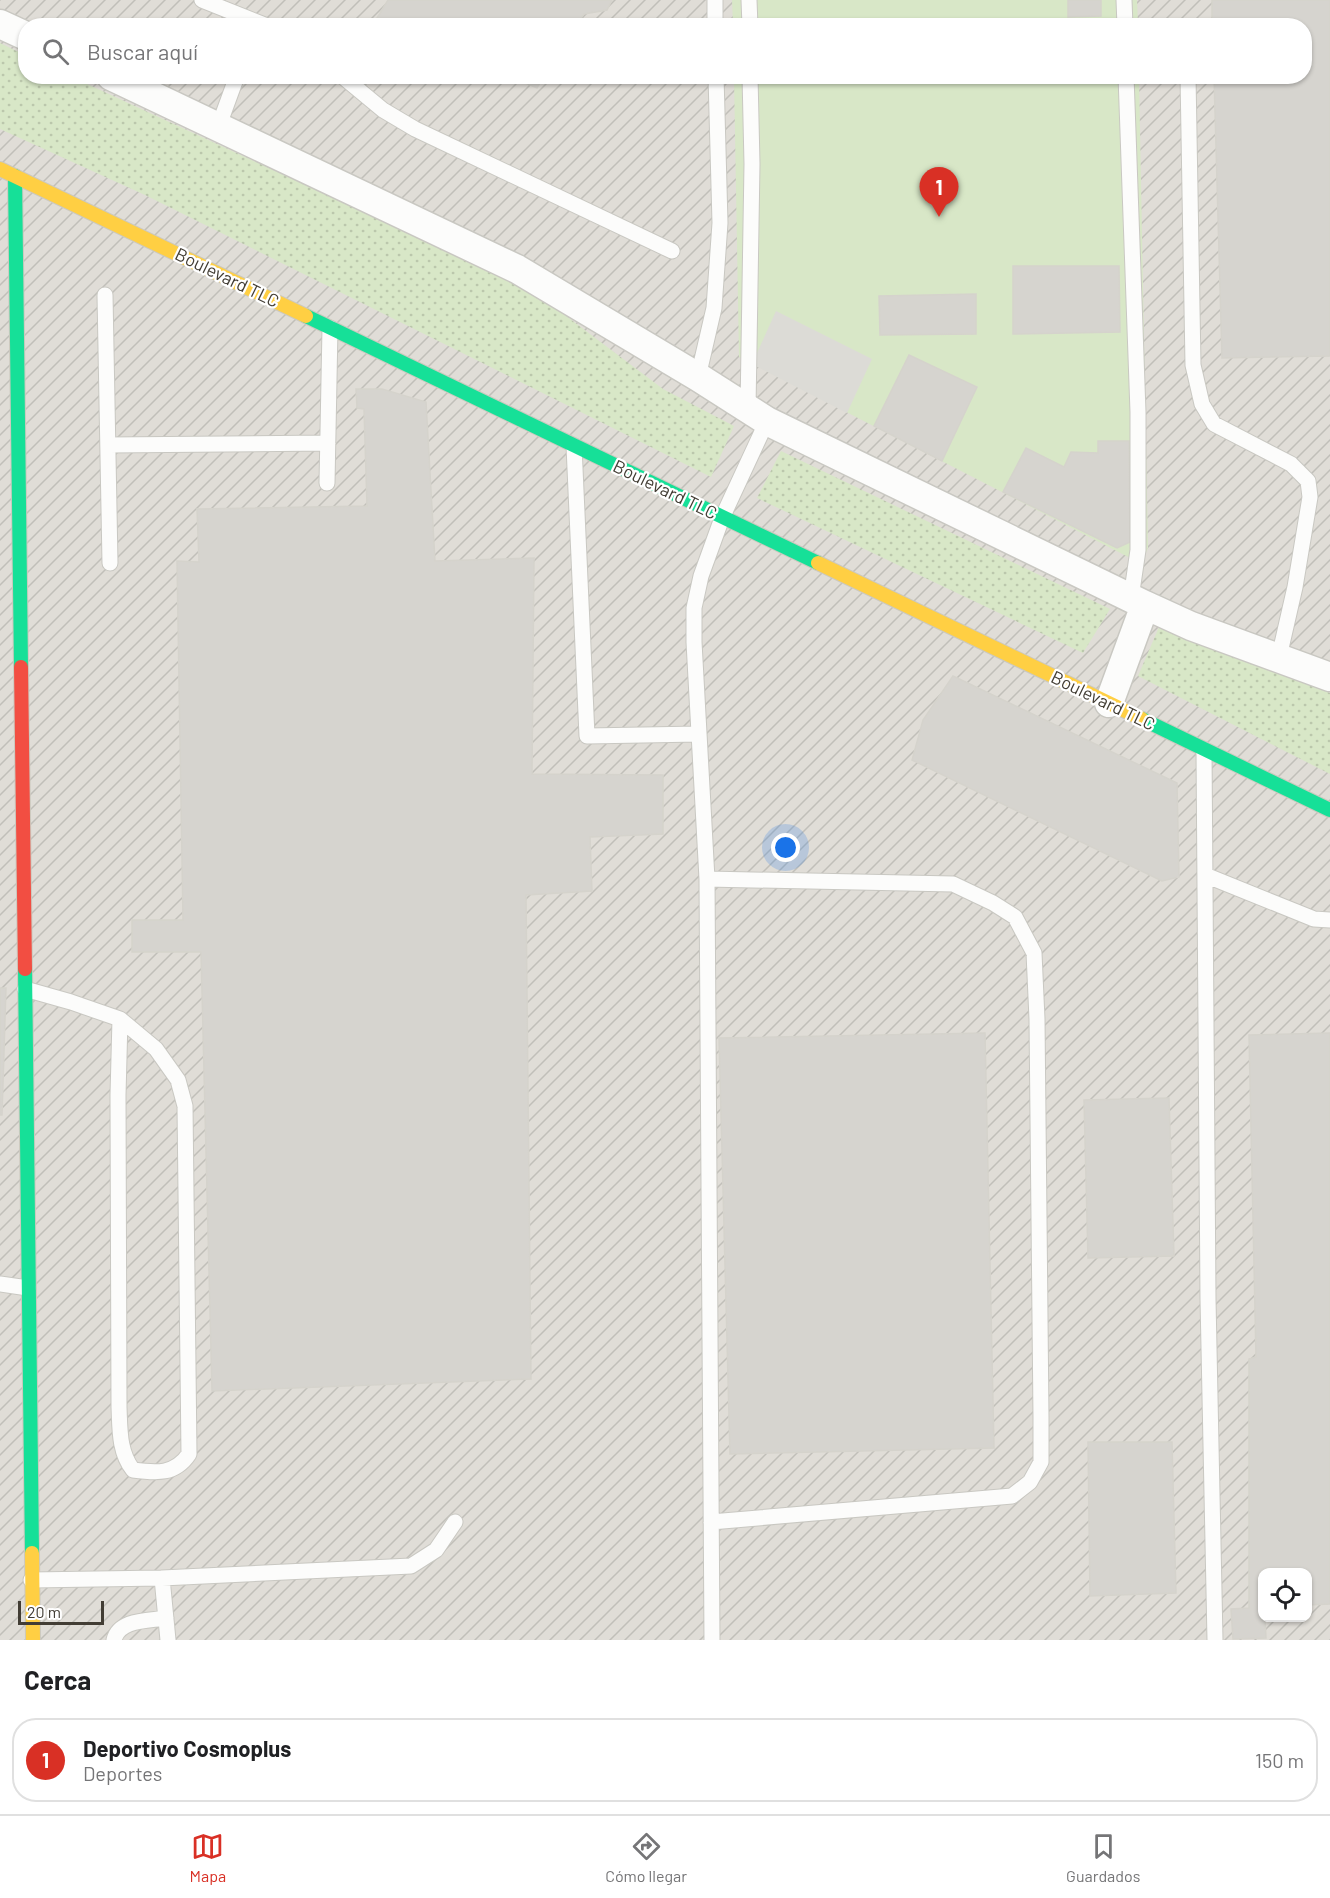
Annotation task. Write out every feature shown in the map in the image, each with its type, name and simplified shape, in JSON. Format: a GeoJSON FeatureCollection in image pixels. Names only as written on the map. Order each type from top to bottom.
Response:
{"type":"FeatureCollection","features":[{"type":"Feature","properties":{"kind":"street"},"geometry":{"type":"LineString","coordinates":[[0,24],[18,32]]}},
{"type":"Feature","properties":{"kind":"street"},"geometry":{"type":"LineString","coordinates":[[127,84],[517,269],[758,415],[1138,602],[1191,626],[1330,676]]}},
{"type":"Feature","properties":{"kind":"street","name":"Boulevard TLC"},"geometry":{"type":"LineString","coordinates":[[0,169],[1330,810]]}},
{"type":"Feature","properties":{"kind":"street"},"geometry":{"type":"LineString","coordinates":[[15,176],[33,1640]]}},
{"type":"Feature","properties":{"kind":"street"},"geometry":{"type":"LineString","coordinates":[[1109,703],[1138,602]]}},
{"type":"Feature","properties":{"kind":"lane"},"geometry":{"type":"LineString","coordinates":[[202,0],[246,18]]}},
{"type":"Feature","properties":{"kind":"lane"},"geometry":{"type":"LineString","coordinates":[[715,0],[715,18]]}},
{"type":"Feature","properties":{"kind":"lane"},"geometry":{"type":"LineString","coordinates":[[749,0],[750,18]]}},
{"type":"Feature","properties":{"kind":"lane"},"geometry":{"type":"LineString","coordinates":[[1124,0],[1125,18]]}},
{"type":"Feature","properties":{"kind":"lane"},"geometry":{"type":"LineString","coordinates":[[218,128],[234,84]]}},
{"type":"Feature","properties":{"kind":"lane"},"geometry":{"type":"LineString","coordinates":[[352,84],[383,110],[415,129],[672,251]]}},
{"type":"Feature","properties":{"kind":"lane"},"geometry":{"type":"LineString","coordinates":[[698,377],[714,308],[720,223],[716,84]]}},
{"type":"Feature","properties":{"kind":"lane"},"geometry":{"type":"LineString","coordinates":[[712,1640],[707,879],[694,608],[701,576],[758,415],[750,84]]}},
{"type":"Feature","properties":{"kind":"lane"},"geometry":{"type":"LineString","coordinates":[[1126,84],[1138,412],[1138,602]]}},
{"type":"Feature","properties":{"kind":"lane"},"geometry":{"type":"LineString","coordinates":[[1188,84],[1193,365],[1202,404],[1214,424],[1291,464],[1308,481],[1310,497],[1295,587],[1278,657]]}},
{"type":"Feature","properties":{"kind":"lane"},"geometry":{"type":"LineString","coordinates":[[105,295],[110,563]]}},
{"type":"Feature","properties":{"kind":"lane"},"geometry":{"type":"LineString","coordinates":[[327,483],[330,328]]}},
{"type":"Feature","properties":{"kind":"lane"},"geometry":{"type":"LineString","coordinates":[[108,446],[328,443]]}},
{"type":"Feature","properties":{"kind":"lane"},"geometry":{"type":"LineString","coordinates":[[574,446],[586,736],[699,734]]}},
{"type":"Feature","properties":{"kind":"lane"},"geometry":{"type":"LineString","coordinates":[[1204,750],[1208,1299],[1215,1640]]}},
{"type":"Feature","properties":{"kind":"lane"},"geometry":{"type":"LineString","coordinates":[[1205,875],[1305,916],[1330,921]]}},
{"type":"Feature","properties":{"kind":"lane"},"geometry":{"type":"LineString","coordinates":[[707,879],[953,884],[993,903],[1015,917],[1034,953],[1037,1019],[1041,1418],[1041,1462],[1030,1482],[1012,1496],[711,1522]]}},
{"type":"Feature","properties":{"kind":"lane"},"geometry":{"type":"LineString","coordinates":[[25,989],[120,1019],[156,1049],[178,1080],[184,1106],[189,1454],[182,1464],[165,1471],[133,1470],[125,1460],[121,1442],[118,1130],[120,1019]]}},
{"type":"Feature","properties":{"kind":"lane"},"geometry":{"type":"LineString","coordinates":[[0,1284],[28,1288]]}},
{"type":"Feature","properties":{"kind":"lane"},"geometry":{"type":"LineString","coordinates":[[31,1580],[162,1578],[411,1566],[436,1550],[455,1522]]}},
{"type":"Feature","properties":{"kind":"lane"},"geometry":{"type":"LineString","coordinates":[[162,1578],[168,1640]]}},
{"type":"Feature","properties":{"kind":"lane"},"geometry":{"type":"LineString","coordinates":[[114,1640],[117,1630],[129,1623],[166,1618]]}},
{"type":"Feature","properties":{"kind":"shaded area"},"geometry":{"type":"Polygon","coordinates":[[[0,0],[1330,0],[1330,1640],[0,1640],[0,0]]]}},
{"type":"Feature","properties":{"kind":"shaded area"},"geometry":{"type":"Polygon","coordinates":[[[776,311],[872,359],[847,413],[752,364],[776,311]]]}},
{"type":"Feature","properties":{"kind":"green space"},"geometry":{"type":"Polygon","coordinates":[[[732,0],[1137,0],[1138,18],[733,18],[732,0]]]}},
{"type":"Feature","properties":{"kind":"green space"},"geometry":{"type":"Polygon","coordinates":[[[0,43],[18,52],[18,84],[87,84],[529,288],[663,389],[734,426],[711,477],[145,195],[0,129],[0,43]]]}},
{"type":"Feature","properties":{"kind":"green space"},"geometry":{"type":"Polygon","coordinates":[[[734,84],[1139,84],[1148,548],[1143,559],[1138,562],[739,357],[734,84]]]}},
{"type":"Feature","properties":{"kind":"green space"},"geometry":{"type":"Polygon","coordinates":[[[781,451],[1110,609],[1083,653],[757,498],[781,451]]]}},
{"type":"Feature","properties":{"kind":"green space"},"geometry":{"type":"Polygon","coordinates":[[[1159,627],[1330,693],[1330,774],[1138,676],[1159,627]]]}},
{"type":"Feature","properties":{"kind":"building"},"geometry":{"type":"Polygon","coordinates":[[[388,0],[612,0],[607,10],[584,14],[581,18],[377,18],[388,0]]]}},
{"type":"Feature","properties":{"kind":"building"},"geometry":{"type":"Polygon","coordinates":[[[1068,0],[1101,0],[1101,16],[1068,17],[1068,0]]]}},
{"type":"Feature","properties":{"kind":"building"},"geometry":{"type":"Polygon","coordinates":[[[1212,0],[1330,0],[1330,356],[1222,358],[1214,84],[1312,84],[1312,18],[1212,18],[1212,0]]]}},
{"type":"Feature","properties":{"kind":"building"},"geometry":{"type":"Polygon","coordinates":[[[528,84],[539,84],[537,88],[528,84]]]}},
{"type":"Feature","properties":{"kind":"building"},"geometry":{"type":"Polygon","coordinates":[[[1013,266],[1119,266],[1120,332],[1013,334],[1013,266]]]}},
{"type":"Feature","properties":{"kind":"building"},"geometry":{"type":"Polygon","coordinates":[[[976,294],[976,334],[880,335],[879,296],[976,294]]]}},
{"type":"Feature","properties":{"kind":"building"},"geometry":{"type":"Polygon","coordinates":[[[909,355],[977,387],[942,461],[874,426],[909,355]]]}},
{"type":"Feature","properties":{"kind":"building"},"geometry":{"type":"Polygon","coordinates":[[[356,389],[382,389],[426,402],[435,561],[534,558],[532,774],[663,775],[663,834],[590,837],[592,891],[526,895],[531,1379],[212,1391],[201,952],[132,952],[132,920],[183,920],[177,561],[199,562],[197,509],[367,506],[364,409],[357,408],[356,389]]]}},
{"type":"Feature","properties":{"kind":"building"},"geometry":{"type":"Polygon","coordinates":[[[1098,441],[1129,441],[1130,542],[1117,548],[1003,492],[1026,448],[1064,467],[1071,452],[1098,453],[1098,441]]]}},
{"type":"Feature","properties":{"kind":"building"},"geometry":{"type":"Polygon","coordinates":[[[953,676],[1177,783],[1179,877],[1162,881],[912,760],[923,720],[953,676]]]}},
{"type":"Feature","properties":{"kind":"building"},"geometry":{"type":"Polygon","coordinates":[[[0,988],[6,988],[2,1115],[0,1115],[0,988]]]}},
{"type":"Feature","properties":{"kind":"building"},"geometry":{"type":"Polygon","coordinates":[[[985,1033],[994,1448],[730,1454],[719,1038],[985,1033]]]}},
{"type":"Feature","properties":{"kind":"building"},"geometry":{"type":"Polygon","coordinates":[[[1330,1033],[1330,1604],[1312,1605],[1312,1568],[1258,1568],[1258,1622],[1265,1622],[1266,1638],[1233,1639],[1231,1609],[1249,1608],[1249,1359],[1256,1357],[1249,1035],[1330,1033]]]}},
{"type":"Feature","properties":{"kind":"building"},"geometry":{"type":"Polygon","coordinates":[[[1169,1098],[1174,1256],[1088,1258],[1084,1100],[1169,1098]]]}},
{"type":"Feature","properties":{"kind":"building"},"geometry":{"type":"Polygon","coordinates":[[[1088,1442],[1172,1442],[1176,1593],[1090,1596],[1088,1442]]]}},
{"type":"Feature","properties":{"kind":"traffic: fast"},"geometry":{"type":"LineString","coordinates":[[15,176],[21,667]]}},
{"type":"Feature","properties":{"kind":"traffic: fast"},"geometry":{"type":"LineString","coordinates":[[306,316],[818,563]]}},
{"type":"Feature","properties":{"kind":"traffic: fast"},"geometry":{"type":"LineString","coordinates":[[1142,719],[1330,810]]}},
{"type":"Feature","properties":{"kind":"traffic: fast"},"geometry":{"type":"LineString","coordinates":[[25,969],[32,1553]]}},
{"type":"Feature","properties":{"kind":"traffic: slow"},"geometry":{"type":"LineString","coordinates":[[0,169],[306,316]]}},
{"type":"Feature","properties":{"kind":"traffic: slow"},"geometry":{"type":"LineString","coordinates":[[818,563],[1142,719]]}},
{"type":"Feature","properties":{"kind":"traffic: slow"},"geometry":{"type":"LineString","coordinates":[[32,1553],[33,1640]]}},
{"type":"Feature","properties":{"kind":"traffic: jam"},"geometry":{"type":"LineString","coordinates":[[21,667],[25,969]]}},
{"type":"Feature","properties":{"kind":"place","name":"Deportivo Cosmoplus"},"geometry":{"type":"Point","coordinates":[939,217]}}]}
